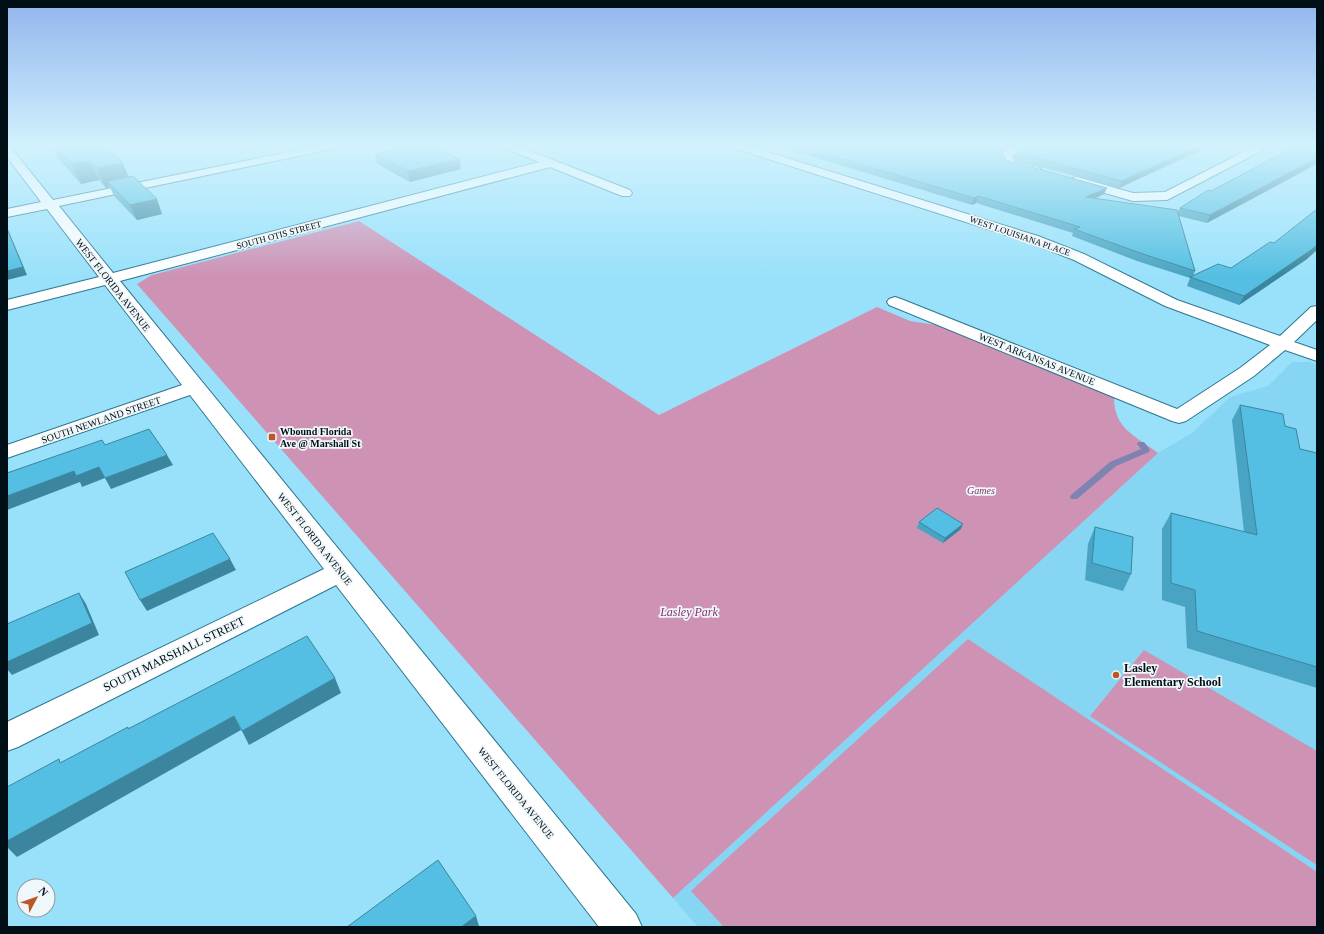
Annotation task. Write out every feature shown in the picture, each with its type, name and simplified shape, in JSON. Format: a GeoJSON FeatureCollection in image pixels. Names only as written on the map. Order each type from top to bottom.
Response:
{"type":"FeatureCollection","features":[{"type":"Feature","properties":{"kind":"street","name":"WEST FLORIDA AVENUE"},"geometry":{"type":"LineString","coordinates":[[38,190],[623,927]]}},
{"type":"Feature","properties":{"kind":"street"},"geometry":{"type":"LineString","coordinates":[[7,213],[119,190]]}},
{"type":"Feature","properties":{"kind":"street","name":"SOUTH OTIS STREET"},"geometry":{"type":"LineString","coordinates":[[7,305],[449,190]]}},
{"type":"Feature","properties":{"kind":"street"},"geometry":{"type":"LineString","coordinates":[[617,190],[626,193]]}},
{"type":"Feature","properties":{"kind":"street","name":"WEST LOUISIANA PLACE"},"geometry":{"type":"LineString","coordinates":[[876,190],[1033,239],[1079,257],[1170,303],[1317,356]]}},
{"type":"Feature","properties":{"kind":"street"},"geometry":{"type":"LineString","coordinates":[[1106,190],[1134,197],[1167,196],[1179,190]]}},
{"type":"Feature","properties":{"kind":"street","name":"WEST ARKANSAS AVENUE"},"geometry":{"type":"LineString","coordinates":[[895,302],[1179,417],[1247,372],[1282,344]]}},
{"type":"Feature","properties":{"kind":"street"},"geometry":{"type":"LineString","coordinates":[[1282,344],[1317,311]]}},
{"type":"Feature","properties":{"kind":"street","name":"SOUTH NEWLAND STREET"},"geometry":{"type":"LineString","coordinates":[[7,452],[194,387]]}},
{"type":"Feature","properties":{"kind":"street","name":"SOUTH MARSHALL STREET"},"geometry":{"type":"LineString","coordinates":[[7,737],[340,572]]}},
{"type":"Feature","properties":{"kind":"shaded area","name":"Lasley Elementary School"},"geometry":{"type":"Polygon","coordinates":[[[1292,362],[1310,362],[1317,365],[1317,927],[698,927],[673,898],[1158,453],[1192,433],[1230,397],[1268,386],[1292,362]]]}},
{"type":"Feature","properties":{"kind":"green space","name":"Lasley Park"},"geometry":{"type":"Polygon","coordinates":[[[359,221],[659,415],[877,307],[910,321],[950,327],[1114,395],[1117,415],[1121,423],[1133,435],[1158,453],[673,898],[137,284],[152,275],[359,221]]]}},
{"type":"Feature","properties":{"kind":"green space"},"geometry":{"type":"Polygon","coordinates":[[[968,639],[1317,872],[1317,927],[724,927],[691,891],[968,639]]]}},
{"type":"Feature","properties":{"kind":"green space"},"geometry":{"type":"Polygon","coordinates":[[[1144,650],[1317,751],[1317,865],[1090,716],[1144,650]]]}},
{"type":"Feature","properties":{"kind":"building"},"geometry":{"type":"Polygon","coordinates":[[[115,190],[147,190],[157,199],[130,205],[115,190]]]}},
{"type":"Feature","properties":{"kind":"building"},"geometry":{"type":"Polygon","coordinates":[[[946,190],[1103,190],[1086,197],[1177,210],[1195,271],[1074,229],[1080,227],[978,196],[974,198],[946,190]]]}},
{"type":"Feature","properties":{"kind":"building"},"geometry":{"type":"Polygon","coordinates":[[[1208,190],[1211,191],[1214,190],[1258,190],[1210,215],[1180,208],[1208,190]]]}},
{"type":"Feature","properties":{"kind":"building"},"geometry":{"type":"Polygon","coordinates":[[[1317,209],[1317,245],[1244,296],[1190,277],[1218,264],[1231,268],[1270,242],[1274,243],[1317,209]]]}},
{"type":"Feature","properties":{"kind":"building"},"geometry":{"type":"Polygon","coordinates":[[[7,229],[23,267],[7,271],[7,229]]]}},
{"type":"Feature","properties":{"kind":"building"},"geometry":{"type":"Polygon","coordinates":[[[1240,405],[1283,414],[1285,426],[1296,429],[1300,449],[1317,453],[1317,667],[1197,631],[1195,590],[1171,583],[1171,513],[1257,535],[1240,405]]]}},
{"type":"Feature","properties":{"kind":"building"},"geometry":{"type":"Polygon","coordinates":[[[149,429],[167,455],[105,478],[99,467],[76,476],[74,471],[7,496],[7,473],[102,440],[105,445],[149,429]]]}},
{"type":"Feature","properties":{"kind":"building"},"geometry":{"type":"Polygon","coordinates":[[[937,508],[963,524],[945,538],[919,522],[937,508]]]}},
{"type":"Feature","properties":{"kind":"building"},"geometry":{"type":"Polygon","coordinates":[[[1095,527],[1133,537],[1131,574],[1092,563],[1095,527]]]}},
{"type":"Feature","properties":{"kind":"building"},"geometry":{"type":"Polygon","coordinates":[[[213,533],[230,559],[140,600],[125,572],[213,533]]]}},
{"type":"Feature","properties":{"kind":"building"},"geometry":{"type":"Polygon","coordinates":[[[79,593],[92,623],[7,662],[7,624],[79,593]]]}},
{"type":"Feature","properties":{"kind":"building"},"geometry":{"type":"Polygon","coordinates":[[[307,636],[335,678],[242,731],[234,716],[7,841],[7,787],[59,759],[60,763],[128,727],[128,729],[307,636]]]}},
{"type":"Feature","properties":{"kind":"building"},"geometry":{"type":"Polygon","coordinates":[[[438,860],[476,916],[461,927],[347,927],[438,860]]]}},
{"type":"Feature","properties":{"kind":"waterway"},"geometry":{"type":"LineString","coordinates":[[1074,497],[1113,464],[1146,450],[1141,444]]}},
{"type":"Feature","properties":{"kind":"place","name":"Wbound Florida Ave @ Marshall St"},"geometry":{"type":"Point","coordinates":[272,437]}},
{"type":"Feature","properties":{"kind":"place","name":"Lasley Elementary School"},"geometry":{"type":"Point","coordinates":[1116,675]}},
{"type":"Feature","properties":{"kind":"park label","name":"Games"},"geometry":{"type":"Point","coordinates":[981,490]}}]}
